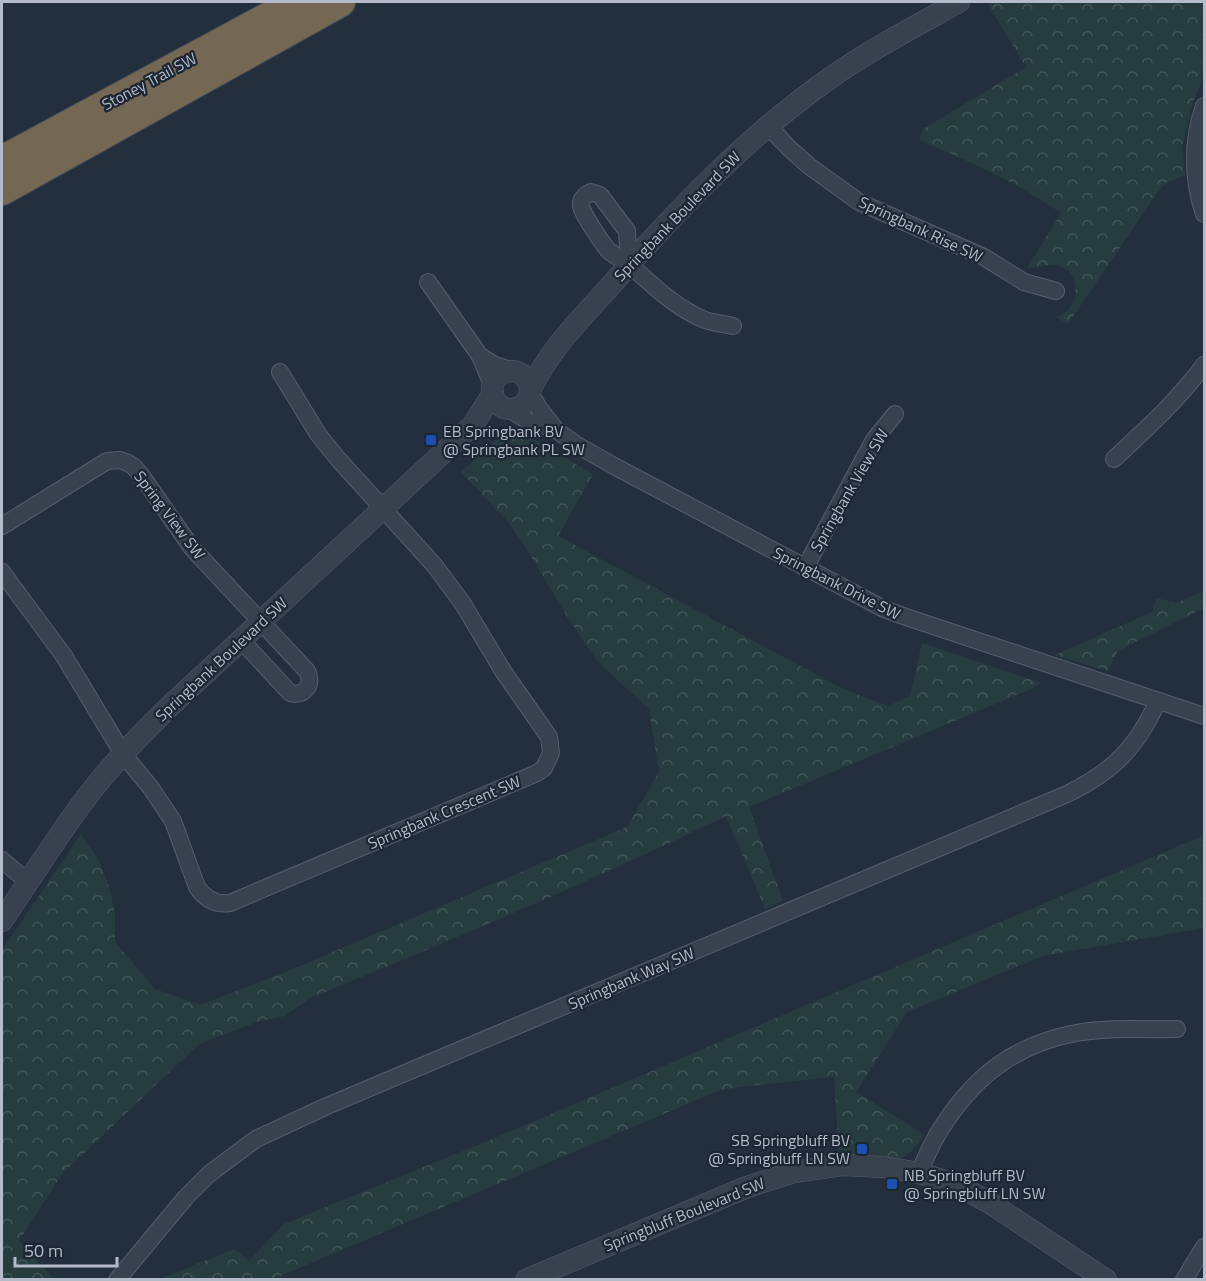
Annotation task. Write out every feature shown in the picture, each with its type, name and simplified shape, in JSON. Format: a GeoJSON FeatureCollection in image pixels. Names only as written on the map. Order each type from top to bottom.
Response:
{"type":"FeatureCollection","features":[{"type":"Feature","properties":{"kind":"highway","name":"Stoney Trail SW"},"geometry":{"type":"LineString","coordinates":[[2,161],[297,2]]}},
{"type":"Feature","properties":{"kind":"highway"},"geometry":{"type":"LineString","coordinates":[[2,190],[340,2]]}},
{"type":"Feature","properties":{"kind":"street","name":"Springbank Boulevard SW"},"geometry":{"type":"LineString","coordinates":[[530,392],[537,375],[556,346],[667,222],[711,177],[768,126],[828,79],[958,2]]}},
{"type":"Feature","properties":{"kind":"street"},"geometry":{"type":"LineString","coordinates":[[1204,106],[1198,127],[1195,161],[1204,214]]}},
{"type":"Feature","properties":{"kind":"street","name":"Springbank Rise SW"},"geometry":{"type":"LineString","coordinates":[[768,126],[809,166],[859,202],[984,257],[1011,276],[1024,282],[1056,291]]}},
{"type":"Feature","properties":{"kind":"street"},"geometry":{"type":"LineString","coordinates":[[629,264],[658,290],[682,307],[708,321],[733,326]]}},
{"type":"Feature","properties":{"kind":"street"},"geometry":{"type":"LineString","coordinates":[[429,282],[480,356],[500,399],[518,408],[522,406],[530,392],[525,376],[495,365],[480,356]]}},
{"type":"Feature","properties":{"kind":"street","name":"Springbank Boulevard SW"},"geometry":{"type":"LineString","coordinates":[[514,371],[556,346]]}},
{"type":"Feature","properties":{"kind":"street"},"geometry":{"type":"LineString","coordinates":[[1114,459],[1176,400],[1204,365]]}},
{"type":"Feature","properties":{"kind":"street"},"geometry":{"type":"LineString","coordinates":[[500,399],[498,377],[514,371]]}},
{"type":"Feature","properties":{"kind":"street"},"geometry":{"type":"LineString","coordinates":[[280,372],[318,434],[382,509]]}},
{"type":"Feature","properties":{"kind":"street","name":"Springbank Drive SW"},"geometry":{"type":"LineString","coordinates":[[530,392],[538,408],[556,430]]}},
{"type":"Feature","properties":{"kind":"street","name":"Springbank Boulevard SW"},"geometry":{"type":"LineString","coordinates":[[2,921],[51,846],[86,798],[144,731],[500,399]]}},
{"type":"Feature","properties":{"kind":"street","name":"Springbank Drive SW"},"geometry":{"type":"LineString","coordinates":[[500,399],[528,421],[556,430],[598,458],[884,609],[1204,716]]}},
{"type":"Feature","properties":{"kind":"street","name":"Springbank View SW"},"geometry":{"type":"LineString","coordinates":[[805,568],[874,440],[894,414]]}},
{"type":"Feature","properties":{"kind":"street","name":"Spring View SW"},"geometry":{"type":"LineString","coordinates":[[2,526],[107,461],[120,460],[128,463],[141,475],[192,548],[307,671],[310,681],[305,691],[290,693],[241,640]]}},
{"type":"Feature","properties":{"kind":"street","name":"Springbank Crescent SW"},"geometry":{"type":"LineString","coordinates":[[123,754],[151,788],[173,821],[197,887],[211,900],[225,903],[230,903],[537,773],[544,768],[551,753],[549,737],[502,671],[449,582],[382,509]]}},
{"type":"Feature","properties":{"kind":"street"},"geometry":{"type":"LineString","coordinates":[[2,572],[64,656],[123,754]]}},
{"type":"Feature","properties":{"kind":"street","name":"Springbank Way SW"},"geometry":{"type":"LineString","coordinates":[[117,1280],[196,1187],[223,1162],[256,1139],[327,1106],[1084,786],[1119,761],[1137,740],[1158,700]]}},
{"type":"Feature","properties":{"kind":"street"},"geometry":{"type":"LineString","coordinates":[[2,860],[28,882]]}},
{"type":"Feature","properties":{"kind":"street"},"geometry":{"type":"LineString","coordinates":[[919,1173],[938,1134],[965,1095],[997,1066],[1019,1052],[1043,1042],[1076,1033],[1177,1029]]}},
{"type":"Feature","properties":{"kind":"street","name":"Springbluff Boulevard SW"},"geometry":{"type":"LineString","coordinates":[[526,1280],[747,1187],[794,1172],[827,1166],[853,1165],[919,1173],[955,1184],[990,1203],[1106,1280]]}},
{"type":"Feature","properties":{"kind":"street"},"geometry":{"type":"LineString","coordinates":[[1184,1280],[1204,1247]]}},
{"type":"Feature","properties":{"kind":"green space"},"geometry":{"type":"Polygon","coordinates":[[[1204,2],[1204,76],[1193,102],[1182,148],[1185,175],[1166,183],[1159,190],[1068,324],[1056,317],[1063,314],[1074,300],[1076,289],[1070,272],[1056,265],[1027,268],[1061,213],[1010,182],[919,140],[923,129],[1026,67],[987,3],[1204,2]]]}},
{"type":"Feature","properties":{"kind":"green space"},"geometry":{"type":"Polygon","coordinates":[[[503,434],[525,434],[593,474],[558,536],[843,689],[888,706],[910,696],[922,643],[1041,683],[749,807],[783,901],[765,909],[726,816],[520,910],[310,998],[285,1016],[257,1022],[199,1044],[62,1174],[19,1241],[54,1279],[2,1279],[2,950],[81,834],[98,859],[109,887],[115,913],[115,942],[155,989],[200,1005],[281,974],[627,827],[659,772],[649,709],[598,662],[509,523],[461,472],[503,434]]]}},
{"type":"Feature","properties":{"kind":"green space"},"geometry":{"type":"Polygon","coordinates":[[[1204,591],[1204,610],[1118,651],[1107,671],[1055,655],[1152,612],[1156,598],[1176,603],[1204,591]]]}},
{"type":"Feature","properties":{"kind":"green space"},"geometry":{"type":"Polygon","coordinates":[[[1204,836],[1204,928],[1043,956],[907,1012],[856,1092],[925,1135],[913,1150],[901,1158],[839,1155],[834,1077],[720,1090],[273,1279],[158,1280],[234,1249],[249,1261],[284,1224],[502,1135],[1204,836]]]}},
{"type":"Feature","properties":{"kind":"place","name":"EB Springbank BV @ Springbank PL SW"},"geometry":{"type":"Point","coordinates":[431,440]}},
{"type":"Feature","properties":{"kind":"place","name":"SB Springbluff BV @ Springbluff LN SW"},"geometry":{"type":"Point","coordinates":[862,1149]}},
{"type":"Feature","properties":{"kind":"place","name":"NB Springbluff BV @ Springbluff LN SW"},"geometry":{"type":"Point","coordinates":[892,1184]}}]}
